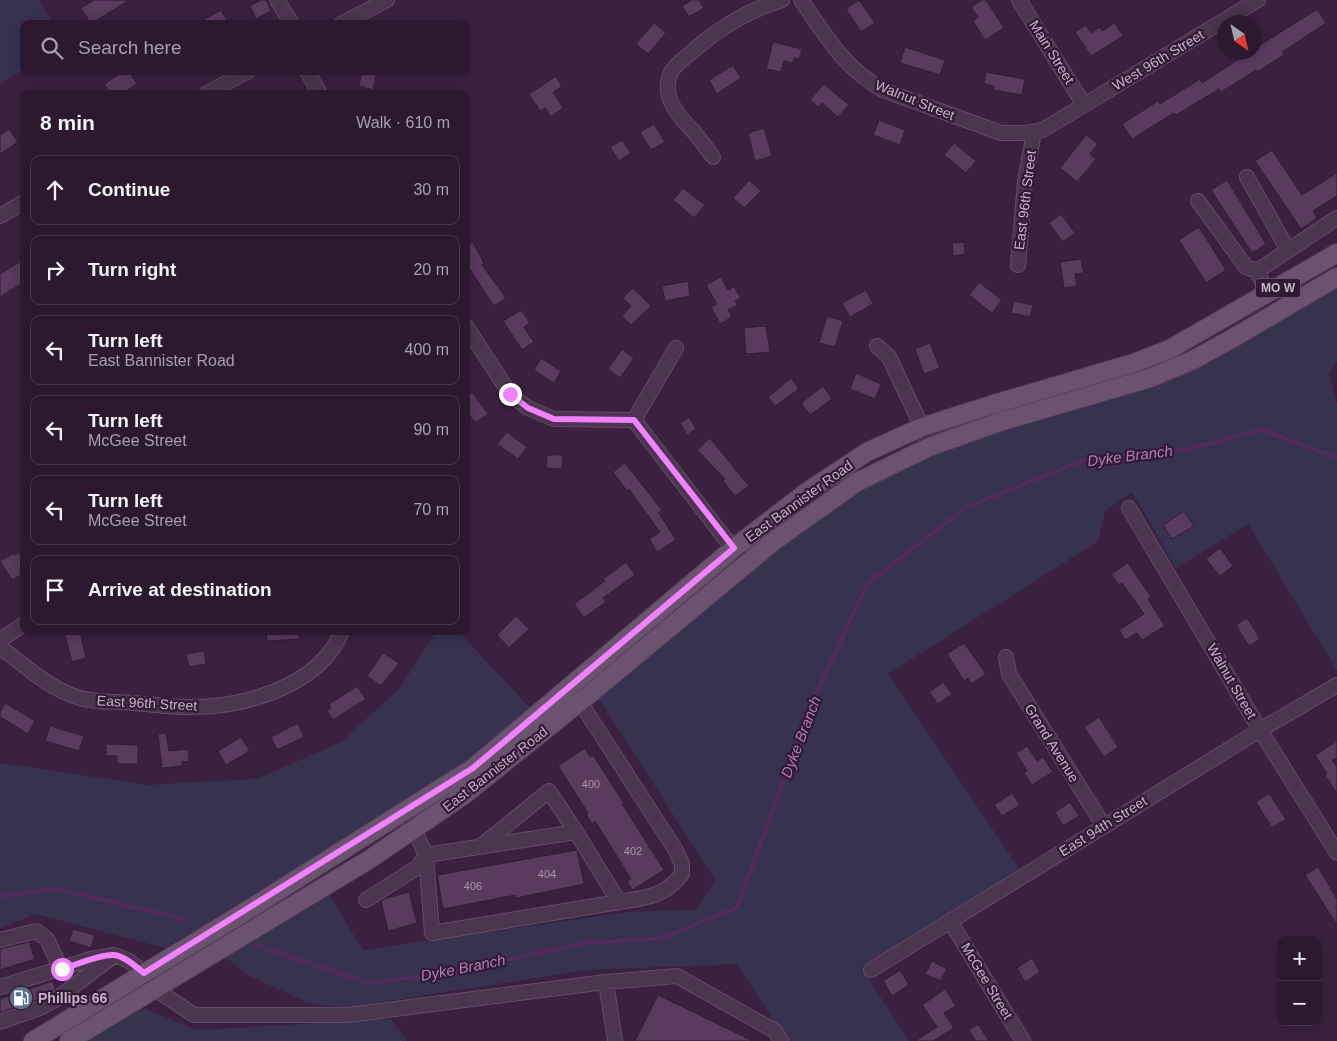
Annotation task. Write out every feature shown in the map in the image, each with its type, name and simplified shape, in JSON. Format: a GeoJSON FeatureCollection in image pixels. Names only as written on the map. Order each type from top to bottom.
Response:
{"type":"FeatureCollection","features":[{"type":"Feature","properties":{"kind":"main road","name":"MO W"},"geometry":{"type":"LineString","coordinates":[[1268,294],[1337,253]]}},
{"type":"Feature","properties":{"kind":"main road","name":"East Bannister Road"},"geometry":{"type":"LineString","coordinates":[[69,1041],[370,859],[464,795],[580,702],[774,541],[857,482],[929,447],[999,422],[1150,378],[1193,360],[1337,277]]}},
{"type":"Feature","properties":{"kind":"main road","name":"East Bannister Road"},"geometry":{"type":"LineString","coordinates":[[33,1041],[473,768],[734,548],[808,491],[867,452],[922,427],[1134,362],[1170,349],[1268,294]]}},
{"type":"Feature","properties":{"kind":"street"},"geometry":{"type":"LineString","coordinates":[[277,0],[290,20]]}},
{"type":"Feature","properties":{"kind":"street"},"geometry":{"type":"LineString","coordinates":[[348,20],[387,0]]}},
{"type":"Feature","properties":{"kind":"street"},"geometry":{"type":"LineString","coordinates":[[712,157],[674,108],[668,92],[670,73],[683,58],[726,26],[763,6],[782,0]]}},
{"type":"Feature","properties":{"kind":"street","name":"Walnut Street"},"geometry":{"type":"LineString","coordinates":[[801,0],[835,49],[852,69],[883,90],[1001,133],[1024,134],[1034,132]]}},
{"type":"Feature","properties":{"kind":"street","name":"Main Street"},"geometry":{"type":"LineString","coordinates":[[1019,0],[1084,105]]}},
{"type":"Feature","properties":{"kind":"street","name":"West 96th Street"},"geometry":{"type":"LineString","coordinates":[[1084,105],[1258,0]]}},
{"type":"Feature","properties":{"kind":"street"},"geometry":{"type":"LineString","coordinates":[[213,90],[241,75]]}},
{"type":"Feature","properties":{"kind":"street"},"geometry":{"type":"LineString","coordinates":[[308,75],[318,90]]}},
{"type":"Feature","properties":{"kind":"street","name":"East 96th Street"},"geometry":{"type":"LineString","coordinates":[[1018,266],[1025,182],[1034,132],[1044,129],[1084,105]]}},
{"type":"Feature","properties":{"kind":"street"},"geometry":{"type":"LineString","coordinates":[[1247,177],[1288,250]]}},
{"type":"Feature","properties":{"kind":"street"},"geometry":{"type":"LineString","coordinates":[[1198,201],[1246,267],[1256,271],[1268,294]]}},
{"type":"Feature","properties":{"kind":"street"},"geometry":{"type":"LineString","coordinates":[[0,216],[20,204]]}},
{"type":"Feature","properties":{"kind":"street"},"geometry":{"type":"LineString","coordinates":[[1256,271],[1337,218]]}},
{"type":"Feature","properties":{"kind":"street"},"geometry":{"type":"LineString","coordinates":[[470,332],[510,394],[528,408],[554,419],[634,420]]}},
{"type":"Feature","properties":{"kind":"street"},"geometry":{"type":"LineString","coordinates":[[877,346],[889,357],[922,427],[929,447]]}},
{"type":"Feature","properties":{"kind":"street"},"geometry":{"type":"LineString","coordinates":[[634,420],[676,348]]}},
{"type":"Feature","properties":{"kind":"street"},"geometry":{"type":"LineString","coordinates":[[634,420],[747,564]]}},
{"type":"Feature","properties":{"kind":"street","name":"Walnut Street"},"geometry":{"type":"LineString","coordinates":[[1130,508],[1260,730],[1337,853]]}},
{"type":"Feature","properties":{"kind":"street"},"geometry":{"type":"LineString","coordinates":[[0,640],[20,627]]}},
{"type":"Feature","properties":{"kind":"street","name":"East 96th Street"},"geometry":{"type":"LineString","coordinates":[[0,647],[64,693],[81,699],[187,707],[237,703],[291,684],[312,670],[328,655],[340,635]]}},
{"type":"Feature","properties":{"kind":"street","name":"Grand Avenue"},"geometry":{"type":"LineString","coordinates":[[1006,656],[1009,674],[1104,826]]}},
{"type":"Feature","properties":{"kind":"street","name":"East 94th Street"},"geometry":{"type":"LineString","coordinates":[[871,970],[1260,730],[1337,685]]}},
{"type":"Feature","properties":{"kind":"street"},"geometry":{"type":"LineString","coordinates":[[405,810],[426,855],[432,933],[650,897],[664,892],[674,885],[682,874],[682,864],[675,849],[580,702]]}},
{"type":"Feature","properties":{"kind":"street"},"geometry":{"type":"LineString","coordinates":[[481,846],[548,791],[619,902]]}},
{"type":"Feature","properties":{"kind":"street"},"geometry":{"type":"LineString","coordinates":[[366,900],[418,867],[426,855],[576,832]]}},
{"type":"Feature","properties":{"kind":"street","name":"McGee Street"},"geometry":{"type":"LineString","coordinates":[[950,921],[1023,1041]]}},
{"type":"Feature","properties":{"kind":"street"},"geometry":{"type":"LineString","coordinates":[[0,940],[36,931],[47,939],[62,969]]}},
{"type":"Feature","properties":{"kind":"street"},"geometry":{"type":"LineString","coordinates":[[0,1022],[55,1000],[115,955]]}},
{"type":"Feature","properties":{"kind":"street"},"geometry":{"type":"LineString","coordinates":[[0,987],[91,959],[115,955],[129,961],[144,973],[155,989],[194,1015],[348,1015],[606,982],[677,976],[775,1031],[781,1041]]}},
{"type":"Feature","properties":{"kind":"street"},"geometry":{"type":"LineString","coordinates":[[606,982],[615,1041]]}},
{"type":"Feature","properties":{"kind":"shaded area"},"geometry":{"type":"Polygon","coordinates":[[[0,0],[38,0],[51,20],[20,20],[20,71],[0,83],[0,0]]]}},
{"type":"Feature","properties":{"kind":"shaded area"},"geometry":{"type":"Polygon","coordinates":[[[1337,288],[1337,360],[1329,374],[1337,404],[1337,670],[1248,524],[1176,568],[1132,492],[1105,511],[1098,541],[888,674],[1020,870],[861,967],[909,1041],[787,1041],[737,964],[587,970],[342,1008],[306,1002],[246,974],[223,955],[328,893],[363,950],[628,912],[696,910],[715,880],[598,697],[785,541],[834,506],[872,483],[918,460],[979,437],[1202,363],[1337,288]]]}},
{"type":"Feature","properties":{"kind":"shaded area"},"geometry":{"type":"Polygon","coordinates":[[[434,635],[462,635],[531,709],[464,762],[389,812],[165,948],[36,914],[0,928],[0,763],[148,785],[257,779],[341,742],[399,689],[434,635]]]}},
{"type":"Feature","properties":{"kind":"shaded area"},"geometry":{"type":"Polygon","coordinates":[[[146,1009],[197,1030],[391,1019],[407,1041],[88,1041],[140,1010],[146,1009]]]}},
{"type":"Feature","properties":{"kind":"building"},"geometry":{"type":"Polygon","coordinates":[[[94,0],[129,0],[97,20],[88,20],[81,8],[94,0]]]}},
{"type":"Feature","properties":{"kind":"building"},"geometry":{"type":"Polygon","coordinates":[[[261,0],[266,0],[271,11],[256,19],[250,6],[261,0]]]}},
{"type":"Feature","properties":{"kind":"building"},"geometry":{"type":"Polygon","coordinates":[[[692,0],[699,0],[704,8],[689,17],[682,6],[692,0]]]}},
{"type":"Feature","properties":{"kind":"building"},"geometry":{"type":"Polygon","coordinates":[[[859,0],[875,23],[861,32],[846,9],[859,0]]]}},
{"type":"Feature","properties":{"kind":"building"},"geometry":{"type":"Polygon","coordinates":[[[982,0],[986,0],[1004,28],[985,40],[973,21],[978,17],[971,7],[982,0]]]}},
{"type":"Feature","properties":{"kind":"building"},"geometry":{"type":"Polygon","coordinates":[[[1317,9],[1326,23],[1282,52],[1284,55],[1257,72],[1256,70],[1221,92],[1219,89],[1176,115],[1174,113],[1132,139],[1122,124],[1158,101],[1160,104],[1200,79],[1202,83],[1238,60],[1262,60],[1262,44],[1317,9]]]}},
{"type":"Feature","properties":{"kind":"building"},"geometry":{"type":"Polygon","coordinates":[[[221,10],[227,20],[203,20],[221,10]]]}},
{"type":"Feature","properties":{"kind":"building"},"geometry":{"type":"Polygon","coordinates":[[[654,23],[666,33],[648,54],[636,44],[654,23]]]}},
{"type":"Feature","properties":{"kind":"building"},"geometry":{"type":"Polygon","coordinates":[[[1115,23],[1123,36],[1091,56],[1075,32],[1086,25],[1091,33],[1100,27],[1102,31],[1115,23]]]}},
{"type":"Feature","properties":{"kind":"building"},"geometry":{"type":"Polygon","coordinates":[[[773,42],[802,49],[799,59],[794,58],[793,63],[784,61],[781,72],[766,69],[773,42]]]}},
{"type":"Feature","properties":{"kind":"building"},"geometry":{"type":"Polygon","coordinates":[[[905,47],[945,60],[940,75],[900,63],[905,47]]]}},
{"type":"Feature","properties":{"kind":"building"},"geometry":{"type":"Polygon","coordinates":[[[733,65],[741,78],[717,94],[709,80],[733,65]]]}},
{"type":"Feature","properties":{"kind":"building"},"geometry":{"type":"Polygon","coordinates":[[[986,72],[1025,79],[1022,95],[993,90],[994,86],[984,84],[986,72]]]}},
{"type":"Feature","properties":{"kind":"building"},"geometry":{"type":"Polygon","coordinates":[[[118,75],[131,75],[137,84],[128,90],[108,90],[104,84],[118,75]]]}},
{"type":"Feature","properties":{"kind":"building"},"geometry":{"type":"Polygon","coordinates":[[[361,75],[376,75],[373,90],[359,86],[361,75]]]}},
{"type":"Feature","properties":{"kind":"building"},"geometry":{"type":"Polygon","coordinates":[[[556,76],[562,87],[553,92],[563,108],[551,117],[545,108],[540,111],[529,94],[556,76]]]}},
{"type":"Feature","properties":{"kind":"building"},"geometry":{"type":"Polygon","coordinates":[[[824,84],[849,105],[838,117],[822,103],[818,107],[810,100],[824,84]]]}},
{"type":"Feature","properties":{"kind":"building"},"geometry":{"type":"Polygon","coordinates":[[[879,120],[905,130],[900,145],[873,135],[879,120]]]}},
{"type":"Feature","properties":{"kind":"building"},"geometry":{"type":"Polygon","coordinates":[[[654,124],[665,142],[651,150],[640,132],[654,124]]]}},
{"type":"Feature","properties":{"kind":"building"},"geometry":{"type":"Polygon","coordinates":[[[764,128],[772,156],[755,161],[748,133],[764,128]]]}},
{"type":"Feature","properties":{"kind":"building"},"geometry":{"type":"Polygon","coordinates":[[[9,129],[18,142],[0,154],[0,135],[9,129]]]}},
{"type":"Feature","properties":{"kind":"building"},"geometry":{"type":"Polygon","coordinates":[[[1086,135],[1098,144],[1090,154],[1096,159],[1077,182],[1060,168],[1086,135]]]}},
{"type":"Feature","properties":{"kind":"building"},"geometry":{"type":"Polygon","coordinates":[[[622,140],[631,153],[619,161],[610,147],[622,140]]]}},
{"type":"Feature","properties":{"kind":"building"},"geometry":{"type":"Polygon","coordinates":[[[954,143],[976,161],[966,173],[944,155],[954,143]]]}},
{"type":"Feature","properties":{"kind":"building"},"geometry":{"type":"Polygon","coordinates":[[[1272,150],[1302,195],[1337,173],[1337,196],[1313,211],[1317,218],[1301,229],[1255,161],[1272,150]]]}},
{"type":"Feature","properties":{"kind":"building"},"geometry":{"type":"Polygon","coordinates":[[[749,180],[761,191],[744,208],[733,198],[749,180]]]}},
{"type":"Feature","properties":{"kind":"building"},"geometry":{"type":"Polygon","coordinates":[[[1227,180],[1266,244],[1252,253],[1211,190],[1227,180]]]}},
{"type":"Feature","properties":{"kind":"building"},"geometry":{"type":"Polygon","coordinates":[[[683,188],[705,205],[694,218],[673,200],[683,188]]]}},
{"type":"Feature","properties":{"kind":"building"},"geometry":{"type":"Polygon","coordinates":[[[1061,214],[1075,233],[1063,242],[1049,223],[1061,214]]]}},
{"type":"Feature","properties":{"kind":"building"},"geometry":{"type":"Polygon","coordinates":[[[1199,227],[1226,270],[1206,283],[1179,240],[1199,227]]]}},
{"type":"Feature","properties":{"kind":"building"},"geometry":{"type":"Polygon","coordinates":[[[473,242],[484,263],[482,265],[506,298],[494,306],[470,269],[470,244],[473,242]]]}},
{"type":"Feature","properties":{"kind":"building"},"geometry":{"type":"Polygon","coordinates":[[[964,242],[965,254],[953,256],[952,243],[964,242]]]}},
{"type":"Feature","properties":{"kind":"building"},"geometry":{"type":"Polygon","coordinates":[[[1081,259],[1084,273],[1075,274],[1077,286],[1064,288],[1060,262],[1081,259]]]}},
{"type":"Feature","properties":{"kind":"building"},"geometry":{"type":"Polygon","coordinates":[[[20,262],[20,284],[0,297],[0,274],[20,262]]]}},
{"type":"Feature","properties":{"kind":"building"},"geometry":{"type":"Polygon","coordinates":[[[721,277],[728,290],[734,287],[741,298],[735,301],[738,305],[728,310],[732,317],[720,324],[711,307],[717,304],[706,285],[721,277]]]}},
{"type":"Feature","properties":{"kind":"building"},"geometry":{"type":"Polygon","coordinates":[[[688,281],[690,296],[665,301],[662,286],[688,281]]]}},
{"type":"Feature","properties":{"kind":"building"},"geometry":{"type":"Polygon","coordinates":[[[979,282],[1002,300],[992,313],[969,295],[979,282]]]}},
{"type":"Feature","properties":{"kind":"building"},"geometry":{"type":"Polygon","coordinates":[[[633,288],[651,306],[631,325],[622,316],[631,306],[623,298],[633,288]]]}},
{"type":"Feature","properties":{"kind":"building"},"geometry":{"type":"Polygon","coordinates":[[[866,290],[873,304],[850,317],[842,303],[866,290]]]}},
{"type":"Feature","properties":{"kind":"building"},"geometry":{"type":"Polygon","coordinates":[[[1014,301],[1033,305],[1030,317],[1011,313],[1014,301]]]}},
{"type":"Feature","properties":{"kind":"building"},"geometry":{"type":"Polygon","coordinates":[[[521,310],[530,323],[524,327],[534,342],[522,350],[503,321],[521,310]]]}},
{"type":"Feature","properties":{"kind":"building"},"geometry":{"type":"Polygon","coordinates":[[[827,316],[843,321],[835,347],[819,343],[827,316]]]}},
{"type":"Feature","properties":{"kind":"building"},"geometry":{"type":"Polygon","coordinates":[[[766,326],[770,352],[746,354],[744,328],[766,326]]]}},
{"type":"Feature","properties":{"kind":"building"},"geometry":{"type":"Polygon","coordinates":[[[930,343],[940,368],[924,374],[915,349],[930,343]]]}},
{"type":"Feature","properties":{"kind":"building"},"geometry":{"type":"Polygon","coordinates":[[[622,349],[634,358],[620,378],[608,369],[622,349]]]}},
{"type":"Feature","properties":{"kind":"building"},"geometry":{"type":"Polygon","coordinates":[[[541,358],[561,371],[554,383],[534,370],[541,358]]]}},
{"type":"Feature","properties":{"kind":"building"},"geometry":{"type":"Polygon","coordinates":[[[856,373],[881,384],[875,399],[850,389],[856,373]]]}},
{"type":"Feature","properties":{"kind":"building"},"geometry":{"type":"Polygon","coordinates":[[[791,378],[799,389],[775,406],[768,397],[791,378]]]}},
{"type":"Feature","properties":{"kind":"building"},"geometry":{"type":"Polygon","coordinates":[[[823,386],[832,399],[810,415],[801,403],[823,386]]]}},
{"type":"Feature","properties":{"kind":"building"},"geometry":{"type":"Polygon","coordinates":[[[472,392],[488,414],[475,423],[470,416],[470,393],[472,392]]]}},
{"type":"Feature","properties":{"kind":"building"},"geometry":{"type":"Polygon","coordinates":[[[689,417],[696,429],[687,435],[680,423],[689,417]]]}},
{"type":"Feature","properties":{"kind":"building"},"geometry":{"type":"Polygon","coordinates":[[[507,432],[527,447],[518,459],[497,444],[507,432]]]}},
{"type":"Feature","properties":{"kind":"building"},"geometry":{"type":"Polygon","coordinates":[[[710,438],[749,486],[735,496],[723,481],[725,479],[697,450],[710,438]]]}},
{"type":"Feature","properties":{"kind":"building"},"geometry":{"type":"Polygon","coordinates":[[[547,455],[563,455],[562,469],[546,468],[547,455]]]}},
{"type":"Feature","properties":{"kind":"building"},"geometry":{"type":"Polygon","coordinates":[[[625,463],[662,510],[659,513],[676,540],[657,552],[649,539],[660,532],[629,489],[627,491],[613,472],[625,463]]]}},
{"type":"Feature","properties":{"kind":"building"},"geometry":{"type":"Polygon","coordinates":[[[1184,511],[1194,526],[1172,539],[1163,525],[1184,511]]]}},
{"type":"Feature","properties":{"kind":"building"},"geometry":{"type":"Polygon","coordinates":[[[1220,548],[1233,566],[1220,576],[1206,559],[1220,548]]]}},
{"type":"Feature","properties":{"kind":"building"},"geometry":{"type":"Polygon","coordinates":[[[20,552],[20,575],[12,580],[0,561],[14,553],[15,555],[20,552]]]}},
{"type":"Feature","properties":{"kind":"building"},"geometry":{"type":"Polygon","coordinates":[[[626,562],[635,575],[603,598],[606,602],[584,618],[574,604],[605,581],[603,579],[626,562]]]}},
{"type":"Feature","properties":{"kind":"building"},"geometry":{"type":"Polygon","coordinates":[[[1128,563],[1151,597],[1148,599],[1165,626],[1142,640],[1137,633],[1125,640],[1119,630],[1144,614],[1122,583],[1119,585],[1111,574],[1128,563]]]}},
{"type":"Feature","properties":{"kind":"building"},"geometry":{"type":"Polygon","coordinates":[[[516,616],[529,629],[509,648],[497,635],[516,616]]]}},
{"type":"Feature","properties":{"kind":"building"},"geometry":{"type":"Polygon","coordinates":[[[1247,618],[1260,639],[1249,646],[1236,625],[1247,618]]]}},
{"type":"Feature","properties":{"kind":"building"},"geometry":{"type":"Polygon","coordinates":[[[65,635],[81,635],[86,658],[72,662],[65,635]]]}},
{"type":"Feature","properties":{"kind":"building"},"geometry":{"type":"Polygon","coordinates":[[[266,635],[299,635],[299,639],[267,641],[266,635]]]}},
{"type":"Feature","properties":{"kind":"building"},"geometry":{"type":"Polygon","coordinates":[[[964,643],[986,674],[971,684],[968,678],[964,681],[947,654],[964,643]]]}},
{"type":"Feature","properties":{"kind":"building"},"geometry":{"type":"Polygon","coordinates":[[[204,651],[206,664],[189,667],[186,654],[204,651]]]}},
{"type":"Feature","properties":{"kind":"building"},"geometry":{"type":"Polygon","coordinates":[[[383,653],[399,663],[381,686],[367,676],[383,653]]]}},
{"type":"Feature","properties":{"kind":"building"},"geometry":{"type":"Polygon","coordinates":[[[943,682],[952,694],[938,704],[929,692],[943,682]]]}},
{"type":"Feature","properties":{"kind":"building"},"geometry":{"type":"Polygon","coordinates":[[[357,686],[366,699],[333,720],[327,711],[331,708],[329,704],[357,686]]]}},
{"type":"Feature","properties":{"kind":"building"},"geometry":{"type":"Polygon","coordinates":[[[5,703],[35,721],[28,734],[0,717],[0,712],[5,703]]]}},
{"type":"Feature","properties":{"kind":"building"},"geometry":{"type":"Polygon","coordinates":[[[1099,717],[1118,747],[1104,757],[1084,727],[1099,717]]]}},
{"type":"Feature","properties":{"kind":"building"},"geometry":{"type":"Polygon","coordinates":[[[298,723],[304,737],[277,750],[271,737],[298,723]]]}},
{"type":"Feature","properties":{"kind":"building"},"geometry":{"type":"Polygon","coordinates":[[[50,726],[84,736],[79,751],[45,741],[50,726]]]}},
{"type":"Feature","properties":{"kind":"building"},"geometry":{"type":"Polygon","coordinates":[[[166,733],[169,751],[188,749],[189,761],[182,762],[182,766],[162,768],[158,734],[166,733]]]}},
{"type":"Feature","properties":{"kind":"building"},"geometry":{"type":"Polygon","coordinates":[[[241,737],[250,751],[226,765],[218,751],[241,737]]]}},
{"type":"Feature","properties":{"kind":"building"},"geometry":{"type":"Polygon","coordinates":[[[1337,741],[1337,758],[1332,760],[1337,767],[1337,794],[1315,755],[1337,741]]]}},
{"type":"Feature","properties":{"kind":"building"},"geometry":{"type":"Polygon","coordinates":[[[106,744],[138,745],[138,764],[117,764],[117,756],[106,756],[106,744]]]}},
{"type":"Feature","properties":{"kind":"building"},"geometry":{"type":"Polygon","coordinates":[[[1027,746],[1037,761],[1043,757],[1053,772],[1032,785],[1024,773],[1027,771],[1016,753],[1027,746]]]}},
{"type":"Feature","properties":{"kind":"building"},"geometry":{"type":"Polygon","coordinates":[[[585,748],[590,757],[593,755],[664,870],[632,890],[627,881],[631,879],[595,821],[592,824],[586,814],[588,813],[558,766],[585,748]]]}},
{"type":"Feature","properties":{"kind":"building"},"geometry":{"type":"Polygon","coordinates":[[[1012,793],[1020,805],[1002,816],[994,805],[1012,793]]]}},
{"type":"Feature","properties":{"kind":"building"},"geometry":{"type":"Polygon","coordinates":[[[1269,793],[1286,819],[1272,828],[1256,802],[1269,793]]]}},
{"type":"Feature","properties":{"kind":"building"},"geometry":{"type":"Polygon","coordinates":[[[1070,802],[1079,816],[1063,826],[1055,812],[1070,802]]]}},
{"type":"Feature","properties":{"kind":"building"},"geometry":{"type":"Polygon","coordinates":[[[577,850],[584,884],[516,898],[516,895],[443,909],[437,875],[577,850]]]}},
{"type":"Feature","properties":{"kind":"building"},"geometry":{"type":"Polygon","coordinates":[[[1318,867],[1337,899],[1337,925],[1305,875],[1318,867]]]}},
{"type":"Feature","properties":{"kind":"building"},"geometry":{"type":"Polygon","coordinates":[[[409,892],[417,923],[388,931],[381,901],[409,892]]]}},
{"type":"Feature","properties":{"kind":"building"},"geometry":{"type":"Polygon","coordinates":[[[73,929],[95,935],[91,948],[69,941],[73,929]]]}},
{"type":"Feature","properties":{"kind":"building"},"geometry":{"type":"Polygon","coordinates":[[[29,942],[35,959],[0,970],[0,949],[29,942]]]}},
{"type":"Feature","properties":{"kind":"building"},"geometry":{"type":"Polygon","coordinates":[[[1032,958],[1040,972],[1025,982],[1017,968],[1032,958]]]}},
{"type":"Feature","properties":{"kind":"building"},"geometry":{"type":"Polygon","coordinates":[[[932,961],[947,969],[940,981],[925,974],[932,961]]]}},
{"type":"Feature","properties":{"kind":"building"},"geometry":{"type":"Polygon","coordinates":[[[900,970],[909,985],[892,996],[883,981],[900,970]]]}},
{"type":"Feature","properties":{"kind":"building"},"geometry":{"type":"Polygon","coordinates":[[[53,981],[55,989],[50,993],[0,1013],[0,999],[53,981]]]}},
{"type":"Feature","properties":{"kind":"building"},"geometry":{"type":"Polygon","coordinates":[[[945,989],[956,1006],[944,1013],[954,1028],[933,1041],[915,1041],[937,1027],[922,1005],[945,989]]]}},
{"type":"Feature","properties":{"kind":"building"},"geometry":{"type":"Polygon","coordinates":[[[658,995],[753,1041],[635,1041],[658,995]]]}},
{"type":"Feature","properties":{"kind":"building"},"geometry":{"type":"Polygon","coordinates":[[[978,1024],[989,1041],[976,1041],[969,1030],[978,1024]]]}},
{"type":"Feature","properties":{"kind":"waterway","name":"Dyke Branch"},"geometry":{"type":"LineString","coordinates":[[255,945],[369,983],[440,974],[586,943],[664,938],[737,907],[814,699],[867,584],[965,508],[1082,461],[1189,449],[1262,430],[1337,458]]}},
{"type":"Feature","properties":{"kind":"waterway","name":"Dyke Branch"},"geometry":{"type":"LineString","coordinates":[[0,896],[58,889],[187,920]]}},
{"type":"Feature","properties":{"kind":"place","name":"Phillips 66"},"geometry":{"type":"Point","coordinates":[21,998]}},
{"type":"Feature","properties":{"kind":"route"},"geometry":{"type":"LineString","coordinates":[[62,969],[91,959],[115,955],[129,961],[144,973],[251,908],[473,768],[734,548],[634,420],[554,419],[528,408],[510,394]]}}]}
